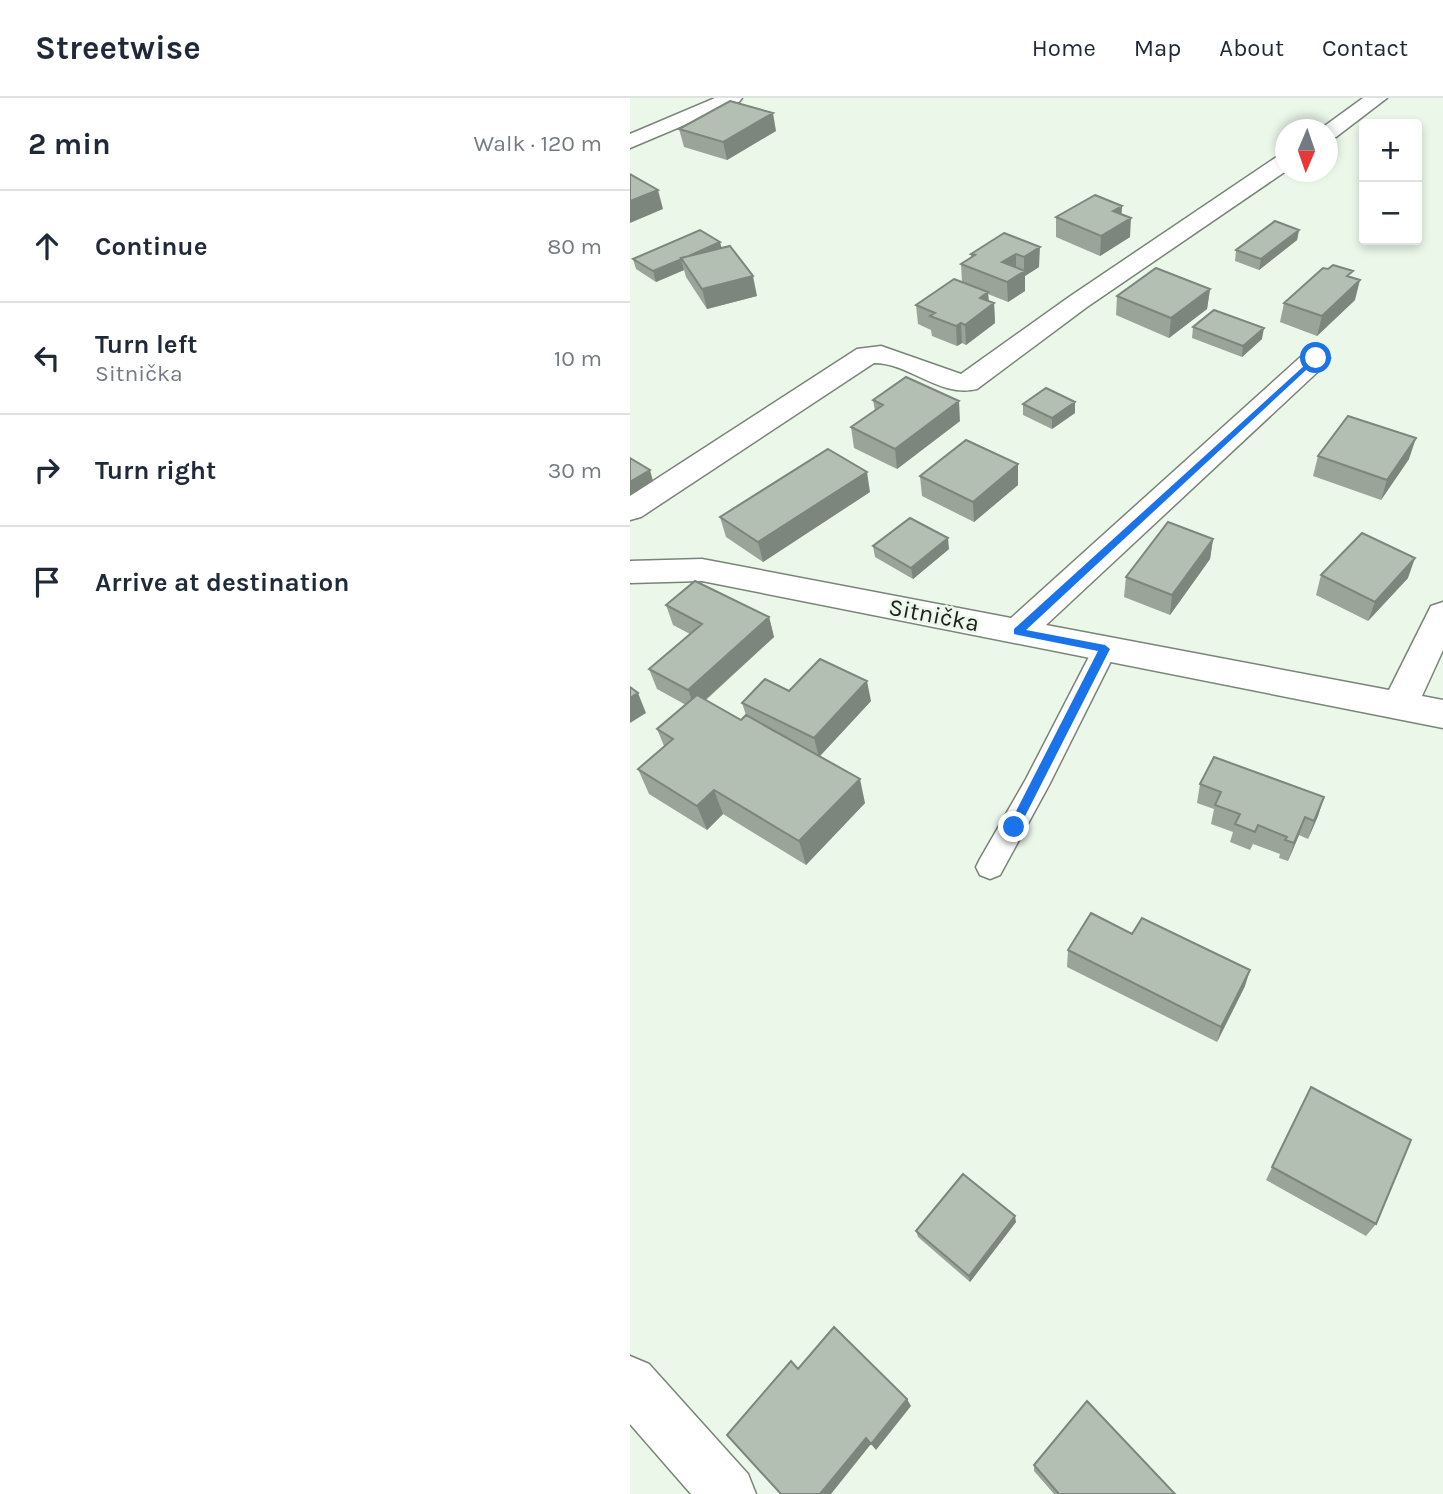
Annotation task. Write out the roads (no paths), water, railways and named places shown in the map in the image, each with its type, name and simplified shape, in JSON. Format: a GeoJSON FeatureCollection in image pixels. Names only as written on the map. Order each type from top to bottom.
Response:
{"type":"FeatureCollection","features":[{"type":"Feature","properties":{"kind":"street"},"geometry":{"type":"LineString","coordinates":[[630,142],[732,98]]}},
{"type":"Feature","properties":{"kind":"street"},"geometry":{"type":"LineString","coordinates":[[1338,125],[1377,98]]}},
{"type":"Feature","properties":{"kind":"street"},"geometry":{"type":"LineString","coordinates":[[630,510],[867,355],[881,354],[958,383],[967,383],[1078,302],[1275,168]]}},
{"type":"Feature","properties":{"kind":"street"},"geometry":{"type":"LineString","coordinates":[[1018,632],[1316,358]]}},
{"type":"Feature","properties":{"kind":"street","name":"Sitnička"},"geometry":{"type":"LineString","coordinates":[[630,572],[702,570],[1443,714]]}},
{"type":"Feature","properties":{"kind":"street"},"geometry":{"type":"LineString","coordinates":[[1399,706],[1443,614]]}},
{"type":"Feature","properties":{"kind":"street"},"geometry":{"type":"LineString","coordinates":[[630,1382],[728,1494]]}},
{"type":"Feature","properties":{"kind":"lane"},"geometry":{"type":"LineString","coordinates":[[990,867],[1036,785],[1105,649]]}}]}
